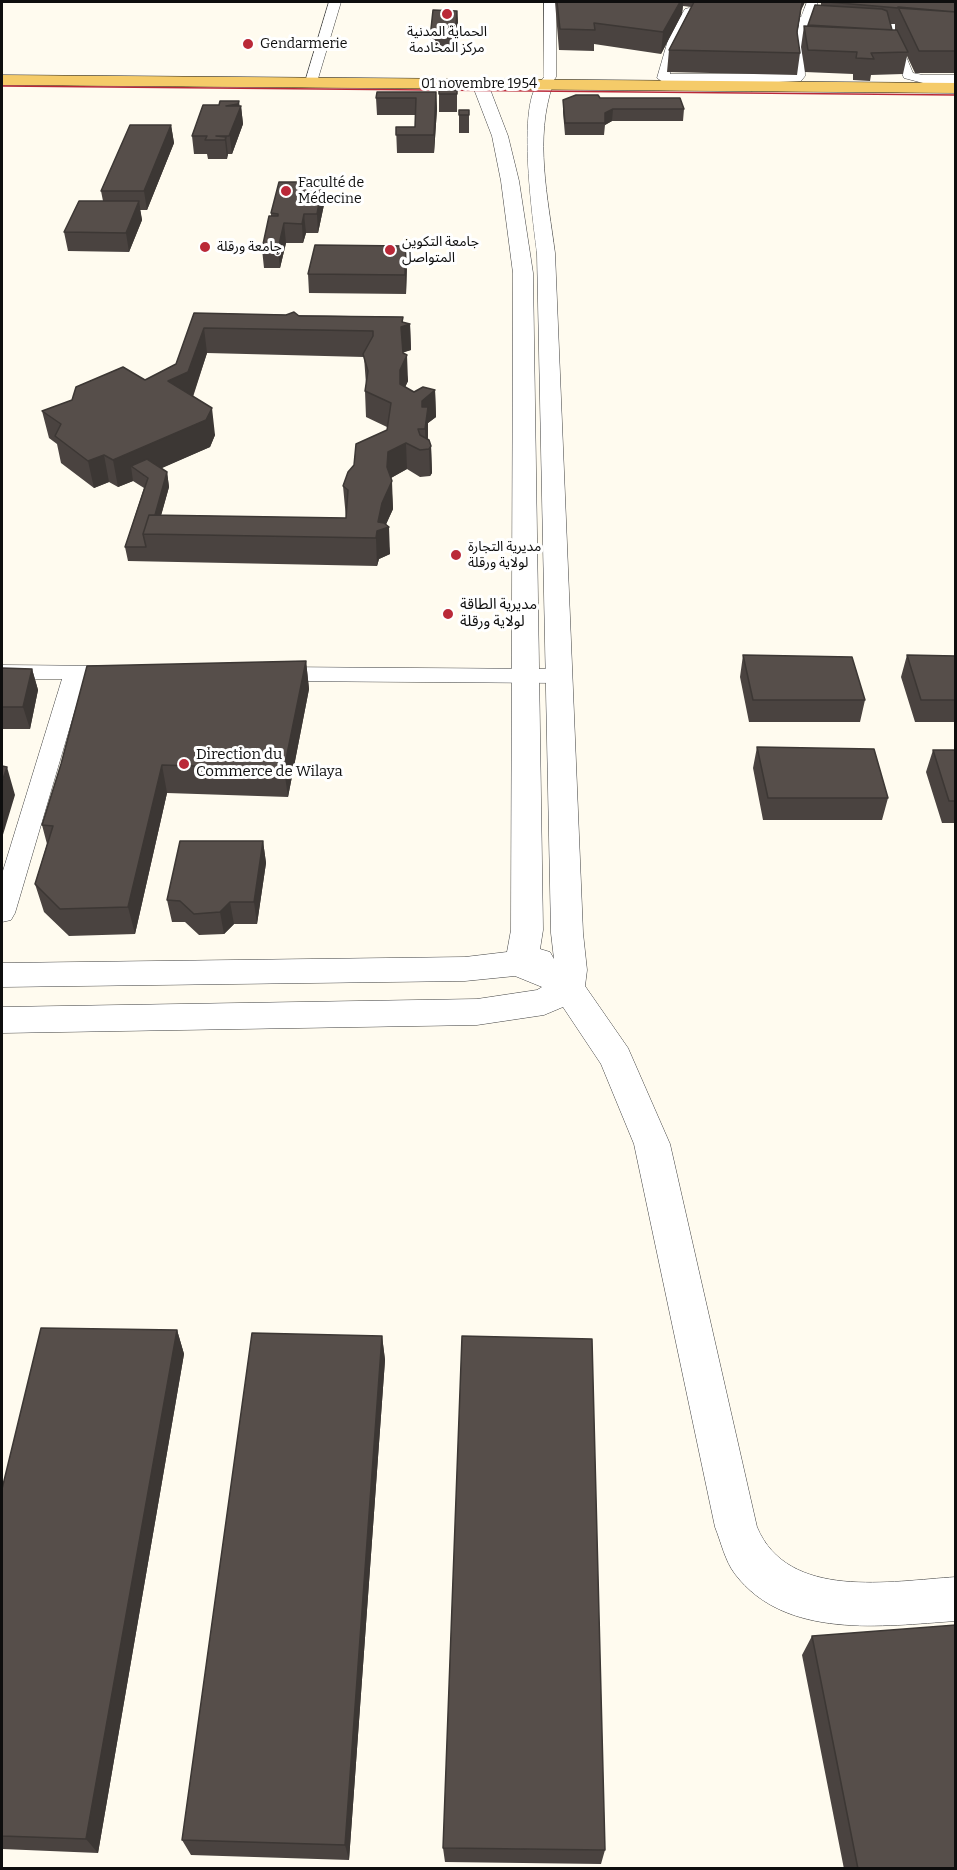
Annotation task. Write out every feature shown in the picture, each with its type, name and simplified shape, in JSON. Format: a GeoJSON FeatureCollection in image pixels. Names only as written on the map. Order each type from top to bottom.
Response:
{"type":"FeatureCollection","features":[{"type":"Feature","properties":{"kind":"main road","name":"01 novembre 1954"},"geometry":{"type":"LineString","coordinates":[[2,80],[311,82],[332,76],[482,91]]}},
{"type":"Feature","properties":{"kind":"main road","name":"01 novembre 1954"},"geometry":{"type":"LineString","coordinates":[[542,91],[751,83],[905,82],[956,88]]}},
{"type":"Feature","properties":{"kind":"main road"},"geometry":{"type":"LineString","coordinates":[[2,93],[542,91],[956,100]]}},
{"type":"Feature","properties":{"kind":"street"},"geometry":{"type":"LineString","coordinates":[[311,82],[335,2]]}},
{"type":"Feature","properties":{"kind":"street"},"geometry":{"type":"LineString","coordinates":[[549,2],[550,77],[542,91],[536,117],[537,158],[546,253],[568,970],[616,1058],[652,1144],[736,1527],[749,1557],[776,1583],[810,1598],[850,1604],[956,1599]]}},
{"type":"Feature","properties":{"kind":"street"},"geometry":{"type":"LineString","coordinates":[[689,12],[676,33],[663,78],[751,83],[797,78],[800,74],[807,20],[812,2]]}},
{"type":"Feature","properties":{"kind":"street"},"geometry":{"type":"LineString","coordinates":[[758,17],[956,31]]}},
{"type":"Feature","properties":{"kind":"street"},"geometry":{"type":"LineString","coordinates":[[887,25],[892,49],[905,82],[918,79],[956,79]]}},
{"type":"Feature","properties":{"kind":"street"},"geometry":{"type":"LineString","coordinates":[[482,91],[500,136],[510,181],[522,273],[527,930],[519,964]]}},
{"type":"Feature","properties":{"kind":"street"},"geometry":{"type":"LineString","coordinates":[[523,307],[548,307]]}},
{"type":"Feature","properties":{"kind":"street"},"geometry":{"type":"LineString","coordinates":[[524,391],[551,391]]}},
{"type":"Feature","properties":{"kind":"street"},"geometry":{"type":"LineString","coordinates":[[2,672],[134,673]]}},
{"type":"Feature","properties":{"kind":"street"},"geometry":{"type":"LineString","coordinates":[[2,913],[75,673]]}},
{"type":"Feature","properties":{"kind":"street"},"geometry":{"type":"LineString","coordinates":[[253,674],[559,676]]}},
{"type":"Feature","properties":{"kind":"street"},"geometry":{"type":"LineString","coordinates":[[465,969],[494,958],[527,930]]}},
{"type":"Feature","properties":{"kind":"street"},"geometry":{"type":"LineString","coordinates":[[2,975],[465,969],[519,964],[554,979],[568,970]]}},
{"type":"Feature","properties":{"kind":"street"},"geometry":{"type":"LineString","coordinates":[[2,1020],[477,1012],[544,1002],[568,970]]}},
{"type":"Feature","properties":{"kind":"building"},"geometry":{"type":"Polygon","coordinates":[[[557,2],[680,2],[663,32],[594,23],[595,30],[560,29],[557,2]]]}},
{"type":"Feature","properties":{"kind":"building"},"geometry":{"type":"Polygon","coordinates":[[[694,2],[802,2],[797,32],[800,53],[669,50],[694,2]]]}},
{"type":"Feature","properties":{"kind":"building"},"geometry":{"type":"Polygon","coordinates":[[[828,2],[956,2],[956,12],[898,8],[828,2]]]}},
{"type":"Feature","properties":{"kind":"building"},"geometry":{"type":"Polygon","coordinates":[[[815,5],[882,9],[887,11],[892,30],[808,25],[815,5]]]}},
{"type":"Feature","properties":{"kind":"building"},"geometry":{"type":"Polygon","coordinates":[[[898,7],[956,12],[956,51],[919,51],[898,7]]]}},
{"type":"Feature","properties":{"kind":"building"},"geometry":{"type":"Polygon","coordinates":[[[433,10],[457,11],[455,38],[430,38],[433,10]]]}},
{"type":"Feature","properties":{"kind":"building"},"geometry":{"type":"Polygon","coordinates":[[[804,26],[897,30],[908,52],[871,53],[874,59],[856,58],[857,52],[808,50],[804,26]]]}},
{"type":"Feature","properties":{"kind":"building"},"geometry":{"type":"Polygon","coordinates":[[[439,90],[457,90],[457,94],[439,94],[439,90]]]}},
{"type":"Feature","properties":{"kind":"building"},"geometry":{"type":"Polygon","coordinates":[[[377,92],[436,92],[434,135],[396,135],[396,127],[415,127],[416,98],[376,98],[377,92]]]}},
{"type":"Feature","properties":{"kind":"building"},"geometry":{"type":"Polygon","coordinates":[[[576,95],[598,95],[600,98],[680,98],[684,109],[613,109],[605,113],[605,123],[565,123],[563,100],[576,95]]]}},
{"type":"Feature","properties":{"kind":"building"},"geometry":{"type":"Polygon","coordinates":[[[220,101],[239,101],[238,104],[226,106],[241,106],[229,136],[216,136],[226,137],[225,140],[205,140],[207,136],[192,136],[203,105],[219,105],[220,101]]]}},
{"type":"Feature","properties":{"kind":"building"},"geometry":{"type":"Polygon","coordinates":[[[459,110],[469,110],[469,115],[459,115],[459,110]]]}},
{"type":"Feature","properties":{"kind":"building"},"geometry":{"type":"Polygon","coordinates":[[[130,125],[171,125],[144,191],[101,191],[130,125]]]}},
{"type":"Feature","properties":{"kind":"building"},"geometry":{"type":"Polygon","coordinates":[[[279,182],[323,182],[317,214],[304,214],[302,224],[284,223],[278,249],[262,249],[269,216],[278,216],[278,214],[271,213],[279,182]]]}},
{"type":"Feature","properties":{"kind":"building"},"geometry":{"type":"Polygon","coordinates":[[[79,201],[139,201],[126,233],[64,232],[79,201]]]}},
{"type":"Feature","properties":{"kind":"building"},"geometry":{"type":"Polygon","coordinates":[[[315,245],[406,246],[405,275],[308,274],[315,245]]]}},
{"type":"Feature","properties":{"kind":"building"},"geometry":{"type":"Polygon","coordinates":[[[294,312],[299,316],[403,317],[402,322],[410,324],[401,327],[403,353],[407,355],[400,370],[400,384],[414,392],[423,387],[435,390],[422,401],[422,407],[428,407],[425,429],[418,429],[420,435],[429,440],[431,446],[429,449],[420,450],[406,443],[388,452],[387,467],[392,481],[382,503],[378,522],[389,527],[377,531],[376,538],[143,534],[149,515],[346,518],[348,490],[343,486],[348,472],[354,465],[356,444],[387,430],[391,403],[365,391],[368,371],[363,354],[373,336],[373,331],[204,328],[188,372],[168,381],[212,408],[206,420],[113,460],[104,455],[88,461],[55,436],[61,424],[42,411],[72,400],[76,387],[123,367],[145,380],[176,364],[194,313],[286,315],[294,312]]]}},
{"type":"Feature","properties":{"kind":"building"},"geometry":{"type":"Polygon","coordinates":[[[147,459],[167,472],[155,515],[149,515],[143,534],[146,547],[125,547],[148,478],[131,466],[147,459]]]}},
{"type":"Feature","properties":{"kind":"building"},"geometry":{"type":"Polygon","coordinates":[[[743,655],[852,657],[865,700],[753,700],[743,655]]]}},
{"type":"Feature","properties":{"kind":"building"},"geometry":{"type":"Polygon","coordinates":[[[907,655],[956,656],[956,700],[921,700],[907,655]]]}},
{"type":"Feature","properties":{"kind":"building"},"geometry":{"type":"Polygon","coordinates":[[[306,661],[284,769],[162,765],[128,907],[60,909],[35,884],[53,826],[42,825],[87,666],[306,661]]]}},
{"type":"Feature","properties":{"kind":"building"},"geometry":{"type":"Polygon","coordinates":[[[2,668],[32,669],[23,707],[2,707],[2,668]]]}},
{"type":"Feature","properties":{"kind":"building"},"geometry":{"type":"Polygon","coordinates":[[[757,747],[874,749],[888,798],[768,798],[757,747]]]}},
{"type":"Feature","properties":{"kind":"building"},"geometry":{"type":"Polygon","coordinates":[[[933,750],[956,750],[956,801],[949,801],[933,750]]]}},
{"type":"Feature","properties":{"kind":"building"},"geometry":{"type":"Polygon","coordinates":[[[2,766],[7,767],[2,782],[2,766]]]}},
{"type":"Feature","properties":{"kind":"building"},"geometry":{"type":"Polygon","coordinates":[[[180,841],[263,841],[254,902],[230,902],[220,912],[194,914],[180,901],[167,900],[180,841]]]}},
{"type":"Feature","properties":{"kind":"building"},"geometry":{"type":"Polygon","coordinates":[[[41,1328],[177,1330],[86,1839],[2,1836],[2,1489],[41,1328]]]}},
{"type":"Feature","properties":{"kind":"building"},"geometry":{"type":"Polygon","coordinates":[[[252,1333],[382,1336],[345,1845],[182,1840],[252,1333]]]}},
{"type":"Feature","properties":{"kind":"building"},"geometry":{"type":"Polygon","coordinates":[[[462,1336],[592,1339],[605,1850],[443,1848],[462,1336]]]}},
{"type":"Feature","properties":{"kind":"building"},"geometry":{"type":"Polygon","coordinates":[[[956,1625],[956,1869],[858,1869],[812,1636],[956,1625]]]}},
{"type":"Feature","properties":{"kind":"tram line"},"geometry":{"type":"LineString","coordinates":[[2,86],[956,95]]}},
{"type":"Feature","properties":{"kind":"place","name":"الحماية المدنية مركز المخادمة"},"geometry":{"type":"Point","coordinates":[447,14]}},
{"type":"Feature","properties":{"kind":"place","name":"Gendarmerie"},"geometry":{"type":"Point","coordinates":[248,44]}},
{"type":"Feature","properties":{"kind":"place","name":"Faculté de Médecine"},"geometry":{"type":"Point","coordinates":[286,191]}},
{"type":"Feature","properties":{"kind":"place","name":"جامعة ورقلة"},"geometry":{"type":"Point","coordinates":[205,247]}},
{"type":"Feature","properties":{"kind":"place","name":"جامعة التكوين المتواصل"},"geometry":{"type":"Point","coordinates":[390,250]}},
{"type":"Feature","properties":{"kind":"place","name":"مديرية التجارة لولاية ورقلة"},"geometry":{"type":"Point","coordinates":[456,555]}},
{"type":"Feature","properties":{"kind":"place","name":"مديرية الطاقة لولاية ورقلة"},"geometry":{"type":"Point","coordinates":[448,614]}},
{"type":"Feature","properties":{"kind":"place","name":"Direction du Commerce de Wilaya"},"geometry":{"type":"Point","coordinates":[184,764]}}]}
